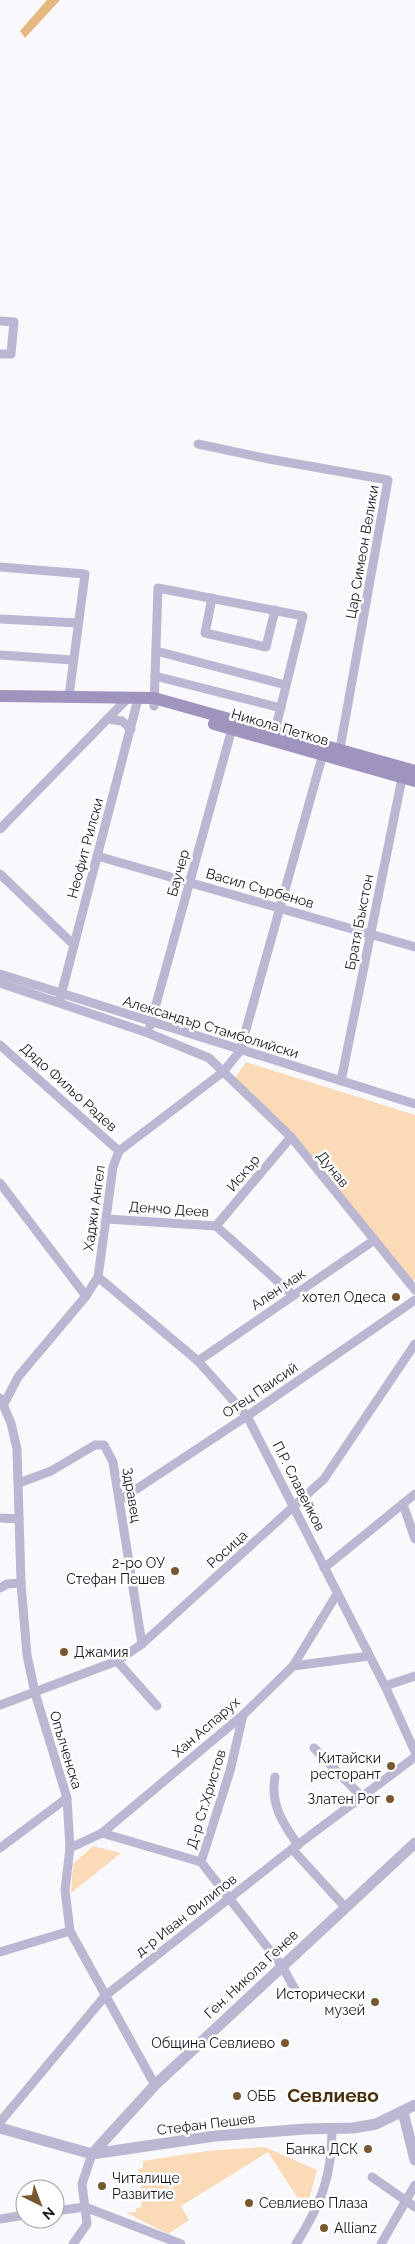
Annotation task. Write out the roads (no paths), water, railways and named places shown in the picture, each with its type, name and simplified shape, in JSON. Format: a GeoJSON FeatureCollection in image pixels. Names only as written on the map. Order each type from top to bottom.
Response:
{"type":"FeatureCollection","features":[{"type":"Feature","properties":{"kind":"main road","name":"Никола Петков"},"geometry":{"type":"LineString","coordinates":[[0,696],[69,696],[133,699],[154,702],[407,772],[415,781]]}},
{"type":"Feature","properties":{"kind":"main road","name":"Никола Петков"},"geometry":{"type":"LineString","coordinates":[[233,724],[275,731],[324,750]]}},
{"type":"Feature","properties":{"kind":"street"},"geometry":{"type":"LineString","coordinates":[[0,321],[14,322],[12,354],[0,354]]}},
{"type":"Feature","properties":{"kind":"street","name":"Цар Симеон Велики"},"geometry":{"type":"LineString","coordinates":[[198,444],[269,459],[388,480],[339,754]]}},
{"type":"Feature","properties":{"kind":"street"},"geometry":{"type":"LineString","coordinates":[[0,567],[85,574],[69,696]]}},
{"type":"Feature","properties":{"kind":"street"},"geometry":{"type":"LineString","coordinates":[[154,702],[158,588],[303,616],[275,731]]}},
{"type":"Feature","properties":{"kind":"street"},"geometry":{"type":"LineString","coordinates":[[212,598],[205,633],[266,647],[275,610]]}},
{"type":"Feature","properties":{"kind":"street"},"geometry":{"type":"LineString","coordinates":[[0,619],[78,623]]}},
{"type":"Feature","properties":{"kind":"street"},"geometry":{"type":"LineString","coordinates":[[156,651],[286,685]]}},
{"type":"Feature","properties":{"kind":"street"},"geometry":{"type":"LineString","coordinates":[[0,655],[73,660]]}},
{"type":"Feature","properties":{"kind":"street"},"geometry":{"type":"LineString","coordinates":[[155,676],[280,708]]}},
{"type":"Feature","properties":{"kind":"street"},"geometry":{"type":"LineString","coordinates":[[0,829],[107,719],[133,699]]}},
{"type":"Feature","properties":{"kind":"street","name":"Неофит Рилски"},"geometry":{"type":"LineString","coordinates":[[60,998],[130,729],[133,699]]}},
{"type":"Feature","properties":{"kind":"street"},"geometry":{"type":"LineString","coordinates":[[107,719],[122,721],[130,729]]}},
{"type":"Feature","properties":{"kind":"street","name":"Баучер"},"geometry":{"type":"LineString","coordinates":[[148,1033],[233,724]]}},
{"type":"Feature","properties":{"kind":"street"},"geometry":{"type":"LineString","coordinates":[[241,1046],[324,750]]}},
{"type":"Feature","properties":{"kind":"street","name":"Братя Бъкстон"},"geometry":{"type":"LineString","coordinates":[[341,1081],[371,933],[407,772]]}},
{"type":"Feature","properties":{"kind":"street","name":"Васил Сърбенов"},"geometry":{"type":"LineString","coordinates":[[97,856],[415,947]]}},
{"type":"Feature","properties":{"kind":"street"},"geometry":{"type":"LineString","coordinates":[[0,874],[74,945]]}},
{"type":"Feature","properties":{"kind":"street","name":"Александър Стамболийски"},"geometry":{"type":"LineString","coordinates":[[0,974],[202,1054],[223,1072]]}},
{"type":"Feature","properties":{"kind":"street","name":"Александър Стамболийски"},"geometry":{"type":"LineString","coordinates":[[0,984],[241,1046],[341,1081],[415,1104]]}},
{"type":"Feature","properties":{"kind":"street","name":"Дядо Фильо Радев"},"geometry":{"type":"LineString","coordinates":[[0,1045],[119,1151]]}},
{"type":"Feature","properties":{"kind":"street","name":"Хаджи Ангел"},"geometry":{"type":"LineString","coordinates":[[2,1401],[18,1377],[86,1296],[98,1277],[113,1167],[119,1151],[223,1072],[241,1046]]}},
{"type":"Feature","properties":{"kind":"street","name":"Дунав"},"geometry":{"type":"LineString","coordinates":[[223,1072],[291,1137],[373,1241],[415,1290]]}},
{"type":"Feature","properties":{"kind":"street","name":"Искър"},"geometry":{"type":"LineString","coordinates":[[216,1226],[291,1137]]}},
{"type":"Feature","properties":{"kind":"street"},"geometry":{"type":"LineString","coordinates":[[0,1182],[86,1296]]}},
{"type":"Feature","properties":{"kind":"street","name":"Денчо Деев"},"geometry":{"type":"LineString","coordinates":[[107,1219],[216,1226],[293,1295]]}},
{"type":"Feature","properties":{"kind":"street","name":"Ален мак"},"geometry":{"type":"LineString","coordinates":[[198,1360],[373,1241]]}},
{"type":"Feature","properties":{"kind":"street","name":"П.Р. Славейков"},"geometry":{"type":"LineString","coordinates":[[98,1277],[198,1360],[247,1416],[295,1506],[324,1568],[385,1686],[415,1752]]}},
{"type":"Feature","properties":{"kind":"street","name":"Отец Паисий"},"geometry":{"type":"LineString","coordinates":[[120,1500],[247,1416],[415,1300]]}},
{"type":"Feature","properties":{"kind":"street","name":"Росица"},"geometry":{"type":"LineString","coordinates":[[0,1705],[117,1661],[142,1644],[295,1506],[332,1468],[415,1344]]}},
{"type":"Feature","properties":{"kind":"street","name":"Опълченска"},"geometry":{"type":"LineString","coordinates":[[2,1401],[11,1423],[17,1449],[21,1583],[27,1655],[34,1693],[66,1798],[70,1848],[65,1890],[70,1931],[104,1996],[155,2085]]}},
{"type":"Feature","properties":{"kind":"street","name":"Здравец"},"geometry":{"type":"LineString","coordinates":[[19,1484],[51,1471],[100,1444],[108,1450],[113,1462],[120,1500],[142,1644]]}},
{"type":"Feature","properties":{"kind":"street"},"geometry":{"type":"LineString","coordinates":[[324,1568],[415,1494]]}},
{"type":"Feature","properties":{"kind":"street"},"geometry":{"type":"LineString","coordinates":[[403,1504],[415,1539]]}},
{"type":"Feature","properties":{"kind":"street"},"geometry":{"type":"LineString","coordinates":[[0,1518],[19,1519]]}},
{"type":"Feature","properties":{"kind":"street"},"geometry":{"type":"LineString","coordinates":[[0,1588],[7,1584],[21,1583]]}},
{"type":"Feature","properties":{"kind":"street","name":"Хан Аспарух"},"geometry":{"type":"LineString","coordinates":[[70,1848],[102,1834],[243,1714],[293,1666],[337,1594]]}},
{"type":"Feature","properties":{"kind":"street"},"geometry":{"type":"LineString","coordinates":[[293,1666],[370,1656]]}},
{"type":"Feature","properties":{"kind":"street"},"geometry":{"type":"LineString","coordinates":[[117,1661],[157,1706]]}},
{"type":"Feature","properties":{"kind":"street"},"geometry":{"type":"LineString","coordinates":[[385,1686],[415,1676]]}},
{"type":"Feature","properties":{"kind":"street","name":"Д-р Ст.Христов"},"geometry":{"type":"LineString","coordinates":[[201,1862],[230,1771],[243,1714]]}},
{"type":"Feature","properties":{"kind":"street"},"geometry":{"type":"LineString","coordinates":[[314,1748],[362,1797]]}},
{"type":"Feature","properties":{"kind":"street","name":"д-р Иван Филипов"},"geometry":{"type":"LineString","coordinates":[[0,2122],[104,1996],[295,1847],[415,1757]]}},
{"type":"Feature","properties":{"kind":"street"},"geometry":{"type":"LineString","coordinates":[[275,1777],[273,1785],[281,1821],[295,1847],[345,1907]]}},
{"type":"Feature","properties":{"kind":"street"},"geometry":{"type":"LineString","coordinates":[[0,1848],[66,1798]]}},
{"type":"Feature","properties":{"kind":"street"},"geometry":{"type":"LineString","coordinates":[[102,1834],[201,1862],[282,1966],[297,1994]]}},
{"type":"Feature","properties":{"kind":"street","name":"Ген. Никола Генев"},"geometry":{"type":"LineString","coordinates":[[92,2154],[155,2085],[415,1843]]}},
{"type":"Feature","properties":{"kind":"street"},"geometry":{"type":"LineString","coordinates":[[0,1952],[70,1931]]}},
{"type":"Feature","properties":{"kind":"street","name":"Стефан Пешев"},"geometry":{"type":"LineString","coordinates":[[0,2128],[92,2154],[214,2136],[305,2129],[353,2128],[376,2124],[415,2105]]}},
{"type":"Feature","properties":{"kind":"street"},"geometry":{"type":"LineString","coordinates":[[403,2112],[415,2160]]}},
{"type":"Feature","properties":{"kind":"street"},"geometry":{"type":"LineString","coordinates":[[296,2244],[316,2212],[330,2161],[332,2129]]}},
{"type":"Feature","properties":{"kind":"street"},"geometry":{"type":"LineString","coordinates":[[73,2244],[86,2224],[82,2184],[92,2154]]}},
{"type":"Feature","properties":{"kind":"street"},"geometry":{"type":"LineString","coordinates":[[372,2177],[415,2208]]}},
{"type":"Feature","properties":{"kind":"street"},"geometry":{"type":"LineString","coordinates":[[381,2244],[415,2185]]}},
{"type":"Feature","properties":{"kind":"street"},"geometry":{"type":"LineString","coordinates":[[65,2210],[85,2207],[169,2242],[181,2244]]}},
{"type":"Feature","properties":{"kind":"street"},"geometry":{"type":"LineString","coordinates":[[0,2219],[15,2217]]}},
{"type":"Feature","properties":{"kind":"place","name":"хотел Одеса"},"geometry":{"type":"Point","coordinates":[396,1297]}},
{"type":"Feature","properties":{"kind":"place","name":"2-ро ОУ Стефан Пешев"},"geometry":{"type":"Point","coordinates":[175,1571]}},
{"type":"Feature","properties":{"kind":"place","name":"Джамия"},"geometry":{"type":"Point","coordinates":[64,1652]}},
{"type":"Feature","properties":{"kind":"place","name":"Китайски ресторант"},"geometry":{"type":"Point","coordinates":[391,1766]}},
{"type":"Feature","properties":{"kind":"place","name":"Златен Рог"},"geometry":{"type":"Point","coordinates":[390,1799]}},
{"type":"Feature","properties":{"kind":"place","name":"Исторически музей"},"geometry":{"type":"Point","coordinates":[375,2002]}},
{"type":"Feature","properties":{"kind":"place","name":"Община Севлиево"},"geometry":{"type":"Point","coordinates":[285,2043]}},
{"type":"Feature","properties":{"kind":"place","name":"ОББ"},"geometry":{"type":"Point","coordinates":[237,2096]}},
{"type":"Feature","properties":{"kind":"place","name":"Банка ДСК"},"geometry":{"type":"Point","coordinates":[368,2149]}},
{"type":"Feature","properties":{"kind":"place","name":"Читалище Развитие"},"geometry":{"type":"Point","coordinates":[102,2186]}},
{"type":"Feature","properties":{"kind":"place","name":"Севлиево Плаза"},"geometry":{"type":"Point","coordinates":[249,2203]}},
{"type":"Feature","properties":{"kind":"place","name":"Allianz"},"geometry":{"type":"Point","coordinates":[324,2228]}},
{"type":"Feature","properties":{"kind":"district","name":"Севлиево"},"geometry":{"type":"Point","coordinates":[333,2095]}}]}
